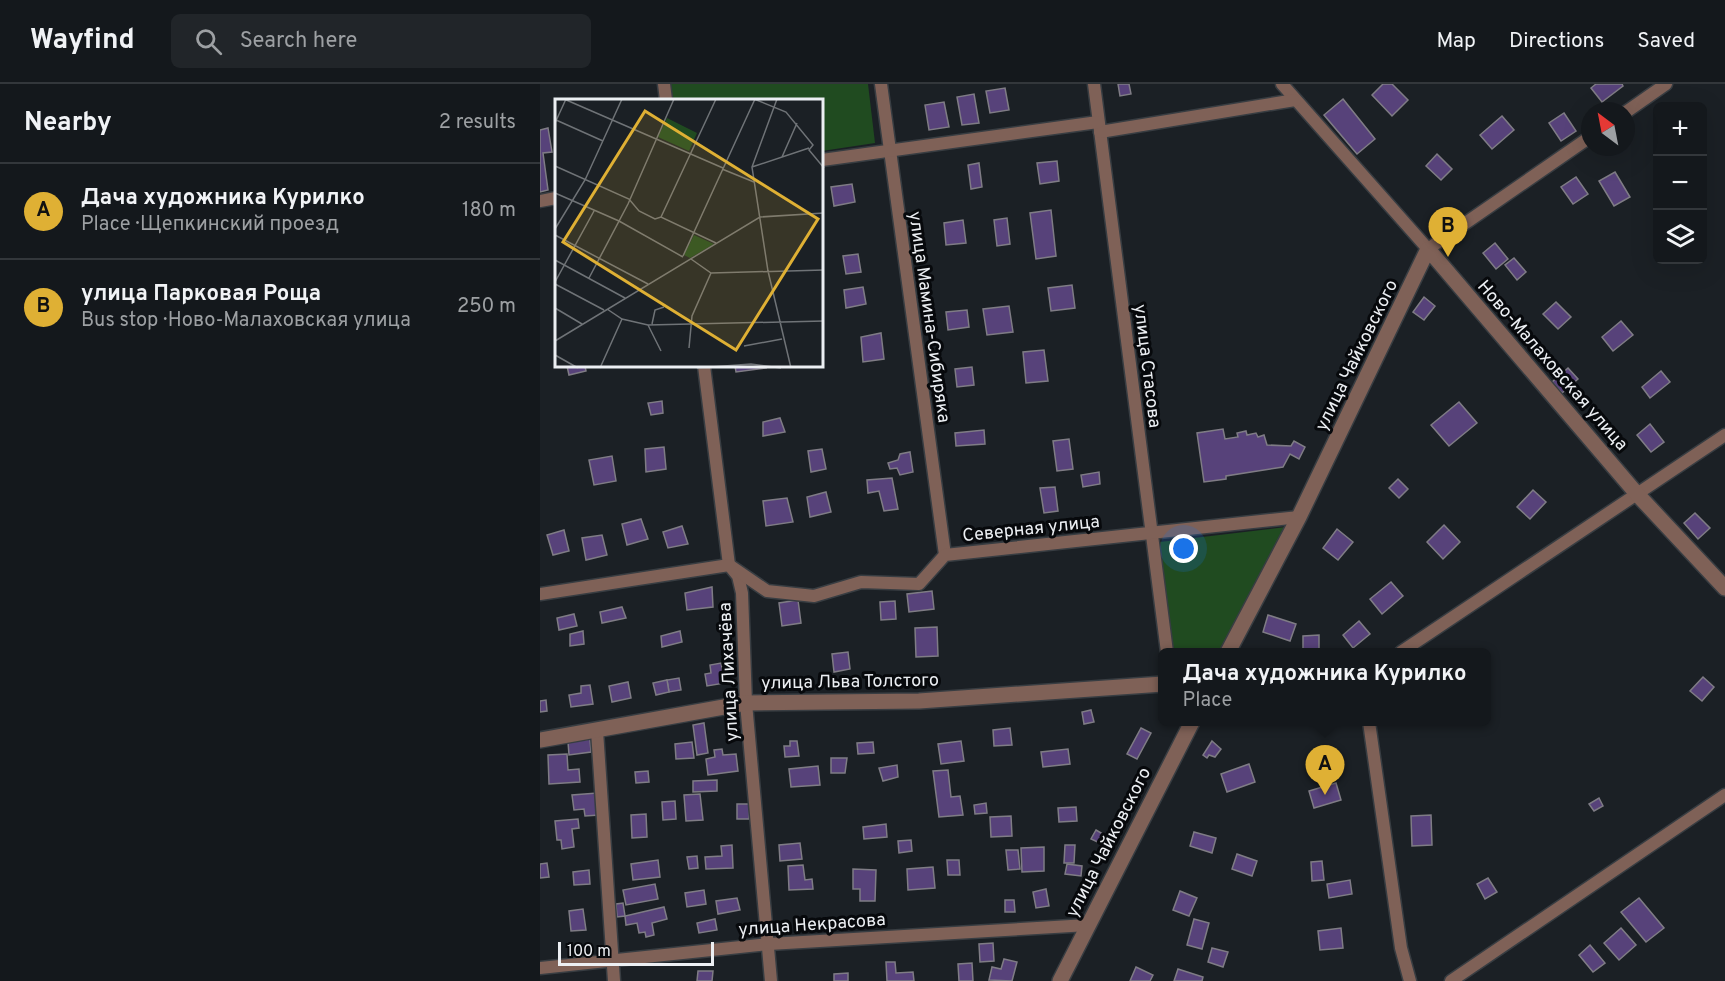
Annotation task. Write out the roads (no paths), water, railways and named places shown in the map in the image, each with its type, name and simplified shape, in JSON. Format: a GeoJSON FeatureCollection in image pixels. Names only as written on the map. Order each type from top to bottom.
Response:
{"type":"FeatureCollection","features":[{"type":"Feature","properties":{"kind":"street"},"geometry":{"type":"LineString","coordinates":[[664,84],[666,99]]}},
{"type":"Feature","properties":{"kind":"street","name":"улица Мамина-Сибиряка"},"geometry":{"type":"LineString","coordinates":[[881,84],[945,555]]}},
{"type":"Feature","properties":{"kind":"street","name":"улица Стасова"},"geometry":{"type":"LineString","coordinates":[[1094,84],[1166,648]]}},
{"type":"Feature","properties":{"kind":"street","name":"Ново-Малаховская улица"},"geometry":{"type":"LineString","coordinates":[[1282,84],[1428,249],[1637,494],[1725,588]]}},
{"type":"Feature","properties":{"kind":"street"},"geometry":{"type":"LineString","coordinates":[[1635,106],[1666,84]]}},
{"type":"Feature","properties":{"kind":"street"},"geometry":{"type":"LineString","coordinates":[[824,160],[889,150],[1099,127],[1294,100]]}},
{"type":"Feature","properties":{"kind":"street","name":"улица Чайковского"},"geometry":{"type":"LineString","coordinates":[[1230,648],[1299,517],[1428,249],[1581,143]]}},
{"type":"Feature","properties":{"kind":"street"},"geometry":{"type":"LineString","coordinates":[[540,201],[555,198]]}},
{"type":"Feature","properties":{"kind":"street","name":"улица Лихачёва"},"geometry":{"type":"LineString","coordinates":[[704,368],[729,565],[738,576],[742,593],[746,703],[771,981]]}},
{"type":"Feature","properties":{"kind":"street"},"geometry":{"type":"LineString","coordinates":[[1407,648],[1725,435]]}},
{"type":"Feature","properties":{"kind":"street","name":"Северная улица"},"geometry":{"type":"LineString","coordinates":[[729,565],[767,591],[814,596],[861,582],[919,584],[945,555],[1299,517]]}},
{"type":"Feature","properties":{"kind":"street"},"geometry":{"type":"LineString","coordinates":[[540,594],[729,565]]}},
{"type":"Feature","properties":{"kind":"street","name":"улица Льва Толстого"},"geometry":{"type":"LineString","coordinates":[[540,740],[746,703],[919,701],[1158,684]]}},
{"type":"Feature","properties":{"kind":"street","name":"улица Чайковского"},"geometry":{"type":"LineString","coordinates":[[1060,981],[1190,726]]}},
{"type":"Feature","properties":{"kind":"street"},"geometry":{"type":"LineString","coordinates":[[1370,726],[1401,948],[1410,981]]}},
{"type":"Feature","properties":{"kind":"street"},"geometry":{"type":"LineString","coordinates":[[597,731],[614,981]]}},
{"type":"Feature","properties":{"kind":"street"},"geometry":{"type":"LineString","coordinates":[[1451,981],[1725,795]]}},
{"type":"Feature","properties":{"kind":"street","name":"улица Некрасова"},"geometry":{"type":"LineString","coordinates":[[540,968],[769,944],[1088,925]]}},
{"type":"Feature","properties":{"kind":"place","name":"улица Парковая Роща"},"geometry":{"type":"Point","coordinates":[1448,257]}},
{"type":"Feature","properties":{"kind":"place","name":"Дача художника Курилко"},"geometry":{"type":"Point","coordinates":[1325,795]}}]}
